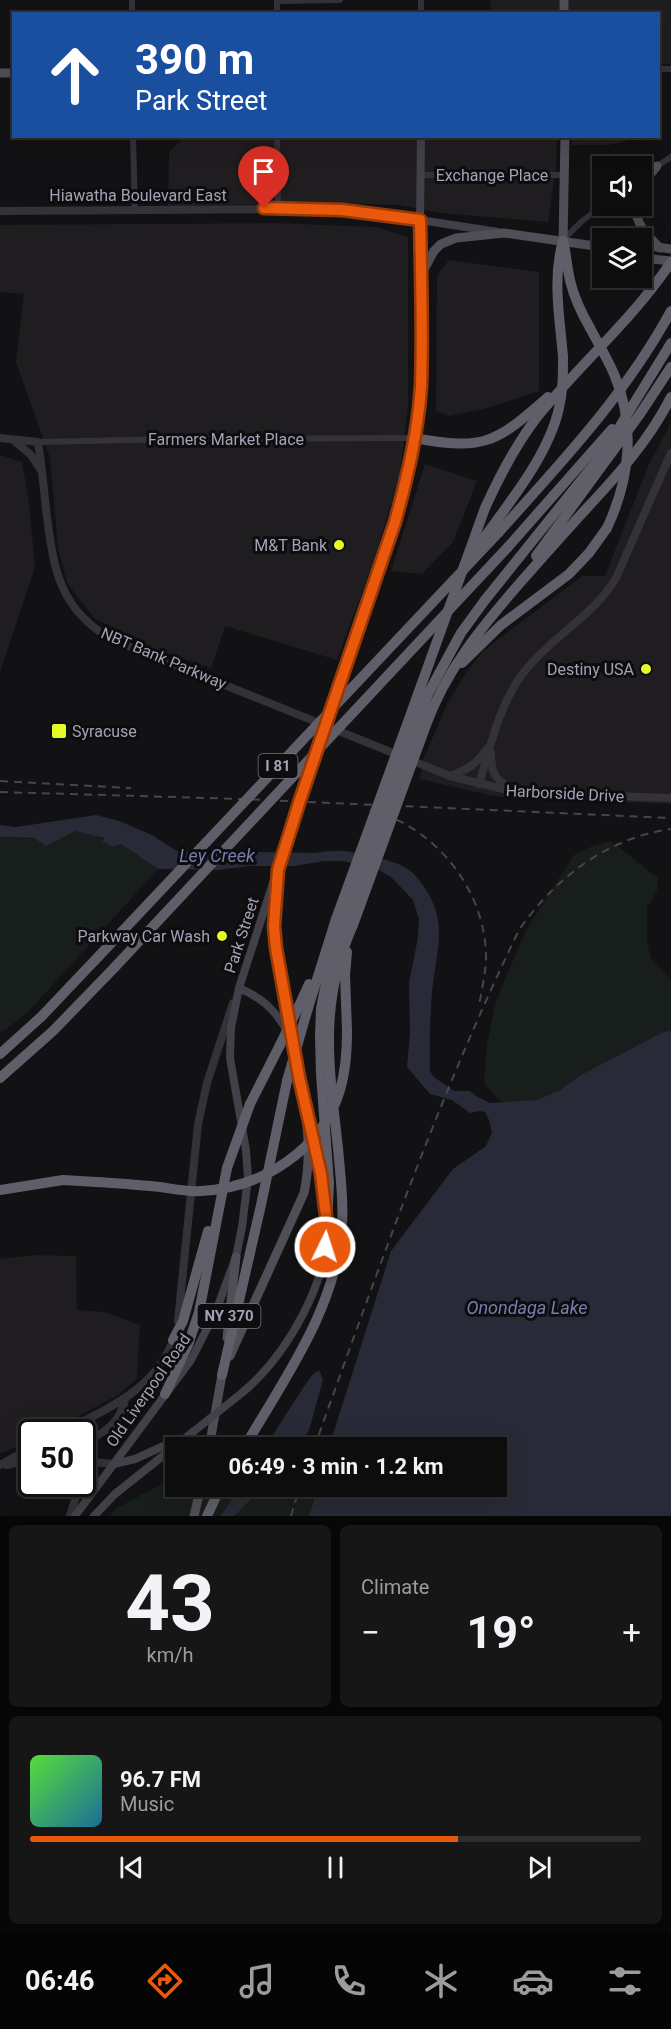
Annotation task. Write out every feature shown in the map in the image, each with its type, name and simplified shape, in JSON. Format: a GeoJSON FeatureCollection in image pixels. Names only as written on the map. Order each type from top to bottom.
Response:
{"type":"FeatureCollection","features":[{"type":"Feature","properties":{"kind":"highway"},"geometry":{"type":"LineString","coordinates":[[418,722],[479,645],[501,625],[569,574],[589,553],[607,528],[617,506],[625,475],[628,447],[627,421],[613,372],[572,287],[563,241]]}},
{"type":"Feature","properties":{"kind":"highway"},"geometry":{"type":"LineString","coordinates":[[458,575],[530,472],[550,435],[559,410],[563,384],[563,357],[557,261],[563,241]]}},
{"type":"Feature","properties":{"kind":"highway"},"geometry":{"type":"LineString","coordinates":[[222,1375],[303,1008],[328,943],[345,922],[418,722],[485,508],[499,477],[534,423],[644,299],[671,262]]}},
{"type":"Feature","properties":{"kind":"highway","name":"I 81"},"geometry":{"type":"LineString","coordinates":[[0,1054],[42,1016],[500,532],[611,404],[671,311]]}},
{"type":"Feature","properties":{"kind":"highway","name":"I 81"},"geometry":{"type":"LineString","coordinates":[[0,1078],[53,1031],[114,968],[508,547],[607,436],[671,343]]}},
{"type":"Feature","properties":{"kind":"highway"},"geometry":{"type":"LineString","coordinates":[[327,1224],[329,1183],[321,1074],[321,1018],[329,967],[418,722],[433,684],[461,633],[604,452],[660,361]]}},
{"type":"Feature","properties":{"kind":"highway"},"geometry":{"type":"LineString","coordinates":[[414,438],[462,445],[498,436],[524,418],[584,365]]}},
{"type":"Feature","properties":{"kind":"highway"},"geometry":{"type":"LineString","coordinates":[[497,609],[640,414],[671,367]]}},
{"type":"Feature","properties":{"kind":"highway"},"geometry":{"type":"LineString","coordinates":[[442,689],[475,636],[614,479],[651,431],[671,397]]}},
{"type":"Feature","properties":{"kind":"highway"},"geometry":{"type":"LineString","coordinates":[[0,1190],[63,1180],[201,1191],[248,1183],[284,1165],[308,1144],[325,1122],[340,1090],[346,1061],[347,1031],[345,922]]}},
{"type":"Feature","properties":{"kind":"highway"},"geometry":{"type":"LineString","coordinates":[[250,1437],[314,1327],[328,1294],[339,1256],[343,1200],[328,1058],[328,1031],[335,973],[345,943],[345,922]]}},
{"type":"Feature","properties":{"kind":"highway"},"geometry":{"type":"LineString","coordinates":[[173,1340],[183,1321],[219,1188],[250,1104],[280,1045],[303,1008]]}},
{"type":"Feature","properties":{"kind":"highway"},"geometry":{"type":"LineString","coordinates":[[165,1394],[188,1345],[199,1312],[227,1168]]}},
{"type":"Feature","properties":{"kind":"highway"},"geometry":{"type":"LineString","coordinates":[[207,1516],[216,1497]]}},
{"type":"Feature","properties":{"kind":"main road","name":"Park Street"},"geometry":{"type":"LineString","coordinates":[[239,988],[395,522],[414,438],[420,388],[421,138]]}},
{"type":"Feature","properties":{"kind":"main road"},"geometry":{"type":"LineString","coordinates":[[563,241],[565,138]]}},
{"type":"Feature","properties":{"kind":"main road"},"geometry":{"type":"LineString","coordinates":[[652,172],[657,166]]}},
{"type":"Feature","properties":{"kind":"main road"},"geometry":{"type":"LineString","coordinates":[[637,216],[645,233],[660,248]]}},
{"type":"Feature","properties":{"kind":"main road","name":"Hiawatha Boulevard East"},"geometry":{"type":"LineString","coordinates":[[420,220],[592,246]]}},
{"type":"Feature","properties":{"kind":"main road"},"geometry":{"type":"LineString","coordinates":[[422,273],[434,250],[448,240],[504,233]]}},
{"type":"Feature","properties":{"kind":"main road"},"geometry":{"type":"LineString","coordinates":[[652,247],[671,249]]}},
{"type":"Feature","properties":{"kind":"main road"},"geometry":{"type":"LineString","coordinates":[[652,259],[671,262]]}},
{"type":"Feature","properties":{"kind":"main road","name":"NY 370"},"geometry":{"type":"LineString","coordinates":[[222,1375],[237,1338],[293,1221],[304,1193],[309,1165],[304,1097],[275,941],[278,870]]}},
{"type":"Feature","properties":{"kind":"main road","name":"NY 370"},"geometry":{"type":"LineString","coordinates":[[239,988],[257,996],[273,1008],[293,1043]]}},
{"type":"Feature","properties":{"kind":"main road","name":"Old Liverpool Road"},"geometry":{"type":"LineString","coordinates":[[73,1516],[195,1353],[216,1311],[236,1257],[248,1178],[246,1150],[230,1058],[231,1029],[239,988]]}},
{"type":"Feature","properties":{"kind":"main road"},"geometry":{"type":"LineString","coordinates":[[94,1516],[115,1494],[243,1392],[270,1365],[304,1314],[319,1275],[327,1224],[321,1174],[304,1097]]}},
{"type":"Feature","properties":{"kind":"main road","name":"NY 370"},"geometry":{"type":"LineString","coordinates":[[211,1437],[222,1375],[236,1257]]}},
{"type":"Feature","properties":{"kind":"main road"},"geometry":{"type":"LineString","coordinates":[[114,1464],[153,1452],[193,1432]]}},
{"type":"Feature","properties":{"kind":"main road"},"geometry":{"type":"LineString","coordinates":[[194,1516],[198,1497]]}},
{"type":"Feature","properties":{"kind":"street"},"geometry":{"type":"LineString","coordinates":[[277,0],[340,0]]}},
{"type":"Feature","properties":{"kind":"street"},"geometry":{"type":"LineString","coordinates":[[133,138],[135,210]]}},
{"type":"Feature","properties":{"kind":"street"},"geometry":{"type":"LineString","coordinates":[[277,138],[278,208]]}},
{"type":"Feature","properties":{"kind":"street"},"geometry":{"type":"LineString","coordinates":[[652,169],[671,156]]}},
{"type":"Feature","properties":{"kind":"street","name":"Exchange Place"},"geometry":{"type":"LineString","coordinates":[[420,175],[564,175]]}},
{"type":"Feature","properties":{"kind":"street","name":"Hiawatha Boulevard East"},"geometry":{"type":"LineString","coordinates":[[0,211],[278,208],[342,210],[420,220]]}},
{"type":"Feature","properties":{"kind":"street"},"geometry":{"type":"LineString","coordinates":[[563,241],[592,214]]}},
{"type":"Feature","properties":{"kind":"street"},"geometry":{"type":"LineString","coordinates":[[0,438],[39,442]]}},
{"type":"Feature","properties":{"kind":"street","name":"Farmers Market Place"},"geometry":{"type":"LineString","coordinates":[[39,442],[414,438]]}},
{"type":"Feature","properties":{"kind":"street"},"geometry":{"type":"LineString","coordinates":[[11,439],[24,447],[42,471]]}},
{"type":"Feature","properties":{"kind":"street","name":"NBT Bank Parkway"},"geometry":{"type":"LineString","coordinates":[[39,442],[52,555],[56,571],[65,594],[85,621],[111,639],[327,725]]}},
{"type":"Feature","properties":{"kind":"street"},"geometry":{"type":"LineString","coordinates":[[479,784],[506,702],[528,667],[594,607],[610,589],[671,453]]}},
{"type":"Feature","properties":{"kind":"street","name":"Harborside Drive"},"geometry":{"type":"LineString","coordinates":[[327,725],[450,776],[520,793],[671,798]]}},
{"type":"Feature","properties":{"kind":"street"},"geometry":{"type":"LineString","coordinates":[[450,776],[475,765],[490,745]]}},
{"type":"Feature","properties":{"kind":"street"},"geometry":{"type":"LineString","coordinates":[[490,745],[491,768],[494,777],[520,793]]}},
{"type":"Feature","properties":{"kind":"street","name":"Park Street"},"geometry":{"type":"LineString","coordinates":[[94,1419],[149,1379],[159,1368],[173,1340],[180,1316],[196,1142],[204,1096],[239,988]]}},
{"type":"Feature","properties":{"kind":"street"},"geometry":{"type":"LineString","coordinates":[[96,1435],[114,1425],[119,1418],[124,1399]]}},
{"type":"Feature","properties":{"kind":"street"},"geometry":{"type":"LineString","coordinates":[[0,1466],[18,1456]]}},
{"type":"Feature","properties":{"kind":"street"},"geometry":{"type":"LineString","coordinates":[[0,1466],[18,1462]]}},
{"type":"Feature","properties":{"kind":"street"},"geometry":{"type":"LineString","coordinates":[[96,1463],[114,1464]]}},
{"type":"Feature","properties":{"kind":"street","name":"Old Liverpool Road"},"geometry":{"type":"LineString","coordinates":[[73,1516],[76,1499]]}},
{"type":"Feature","properties":{"kind":"shaded area"},"geometry":{"type":"Polygon","coordinates":[[[490,0],[671,0],[671,64],[660,64],[660,12],[491,12],[490,0]]]}},
{"type":"Feature","properties":{"kind":"shaded area"},"geometry":{"type":"Polygon","coordinates":[[[183,138],[557,138],[556,167],[548,222],[442,213],[399,205],[331,203],[168,206],[169,152],[183,138]]]}},
{"type":"Feature","properties":{"kind":"shaded area"},"geometry":{"type":"Polygon","coordinates":[[[572,138],[632,138],[632,140],[609,145],[572,145],[572,138]]]}},
{"type":"Feature","properties":{"kind":"shaded area"},"geometry":{"type":"Polygon","coordinates":[[[275,223],[376,227],[408,237],[408,405],[400,475],[374,560],[337,660],[225,626],[211,668],[149,647],[94,618],[67,583],[58,548],[50,458],[16,362],[24,294],[0,292],[0,225],[275,223]]]}},
{"type":"Feature","properties":{"kind":"shaded area"},"geometry":{"type":"Polygon","coordinates":[[[449,260],[539,272],[539,391],[487,408],[449,416],[436,411],[437,275],[449,260]]]}},
{"type":"Feature","properties":{"kind":"shaded area"},"geometry":{"type":"Polygon","coordinates":[[[671,423],[671,804],[509,798],[420,779],[423,760],[447,704],[467,671],[484,650],[582,576],[605,576],[649,464],[671,423]]]}},
{"type":"Feature","properties":{"kind":"shaded area"},"geometry":{"type":"Polygon","coordinates":[[[0,455],[22,462],[29,502],[35,567],[0,672],[0,455]]]}},
{"type":"Feature","properties":{"kind":"shaded area"},"geometry":{"type":"Polygon","coordinates":[[[425,464],[477,481],[453,542],[422,574],[391,571],[425,464]]]}},
{"type":"Feature","properties":{"kind":"shaded area"},"geometry":{"type":"Polygon","coordinates":[[[75,830],[106,838],[103,841],[121,844],[158,869],[30,1010],[0,1034],[0,837],[48,838],[75,830]]]}},
{"type":"Feature","properties":{"kind":"shaded area"},"geometry":{"type":"Polygon","coordinates":[[[611,841],[658,878],[657,891],[647,908],[647,942],[651,959],[671,979],[671,1030],[661,1033],[581,1075],[560,1090],[537,1100],[502,1103],[484,1083],[487,1044],[496,1001],[526,930],[574,855],[590,847],[611,841]]]}},
{"type":"Feature","properties":{"kind":"shaded area"},"geometry":{"type":"Polygon","coordinates":[[[35,1255],[76,1256],[77,1310],[104,1312],[140,1325],[137,1379],[118,1395],[73,1419],[18,1419],[18,1446],[0,1454],[0,1259],[35,1255]]]}},
{"type":"Feature","properties":{"kind":"shaded area"},"geometry":{"type":"Polygon","coordinates":[[[165,1482],[165,1497],[315,1497],[309,1516],[110,1516],[115,1509],[165,1482]]]}},
{"type":"Feature","properties":{"kind":"water","name":"Onondaga Lake"},"geometry":{"type":"Polygon","coordinates":[[[96,815],[119,821],[152,835],[177,851],[316,853],[348,851],[401,865],[412,872],[426,890],[433,903],[439,928],[431,1003],[430,1071],[434,1077],[454,1091],[470,1091],[490,1103],[537,1100],[560,1090],[581,1075],[661,1033],[671,1030],[671,1516],[309,1516],[315,1497],[507,1497],[507,1437],[332,1437],[391,1251],[453,1169],[486,1146],[492,1132],[485,1112],[470,1113],[452,1100],[430,1094],[407,1067],[410,1033],[409,983],[419,919],[413,900],[391,877],[379,870],[344,861],[324,861],[295,866],[249,866],[219,870],[158,869],[121,844],[113,847],[102,841],[105,838],[75,831],[46,846],[34,838],[0,837],[0,825],[16,827],[96,815]]]}},
{"type":"Feature","properties":{"kind":"water"},"geometry":{"type":"Polygon","coordinates":[[[319,1370],[323,1380],[305,1437],[272,1437],[312,1375],[319,1370]]]}},
{"type":"Feature","properties":{"kind":"water"},"geometry":{"type":"Polygon","coordinates":[[[233,1497],[253,1497],[234,1516],[221,1516],[233,1497]]]}},
{"type":"Feature","properties":{"kind":"railway"},"geometry":{"type":"LineString","coordinates":[[0,781],[131,788]]}},
{"type":"Feature","properties":{"kind":"railway"},"geometry":{"type":"LineString","coordinates":[[0,792],[242,799],[671,818]]}},
{"type":"Feature","properties":{"kind":"railway"},"geometry":{"type":"LineString","coordinates":[[370,810],[394,818],[416,831],[436,847],[467,887],[478,910],[484,934],[486,960],[479,1005]]}},
{"type":"Feature","properties":{"kind":"railway"},"geometry":{"type":"LineString","coordinates":[[318,1437],[435,1121],[519,930],[549,894],[584,863],[625,841],[671,829]]}},
{"type":"Feature","properties":{"kind":"railway"},"geometry":{"type":"LineString","coordinates":[[291,1516],[297,1497]]}},
{"type":"Feature","properties":{"kind":"place","name":"M&T Bank"},"geometry":{"type":"Point","coordinates":[339,545]}},
{"type":"Feature","properties":{"kind":"place","name":"Destiny USA"},"geometry":{"type":"Point","coordinates":[646,669]}},
{"type":"Feature","properties":{"kind":"place","name":"Syracuse"},"geometry":{"type":"Point","coordinates":[59,731]}},
{"type":"Feature","properties":{"kind":"place","name":"Parkway Car Wash"},"geometry":{"type":"Point","coordinates":[222,936]}},
{"type":"Feature","properties":{"kind":"route"},"geometry":{"type":"LineString","coordinates":[[264,208],[342,210],[420,220],[422,343],[420,388],[407,478],[395,522],[278,870],[274,926],[276,948],[299,1077],[326,1204],[325,1247]]}},
{"type":"Feature","properties":{"kind":"water label","name":"Ley Creek"},"geometry":{"type":"Point","coordinates":[217,856]}}]}
